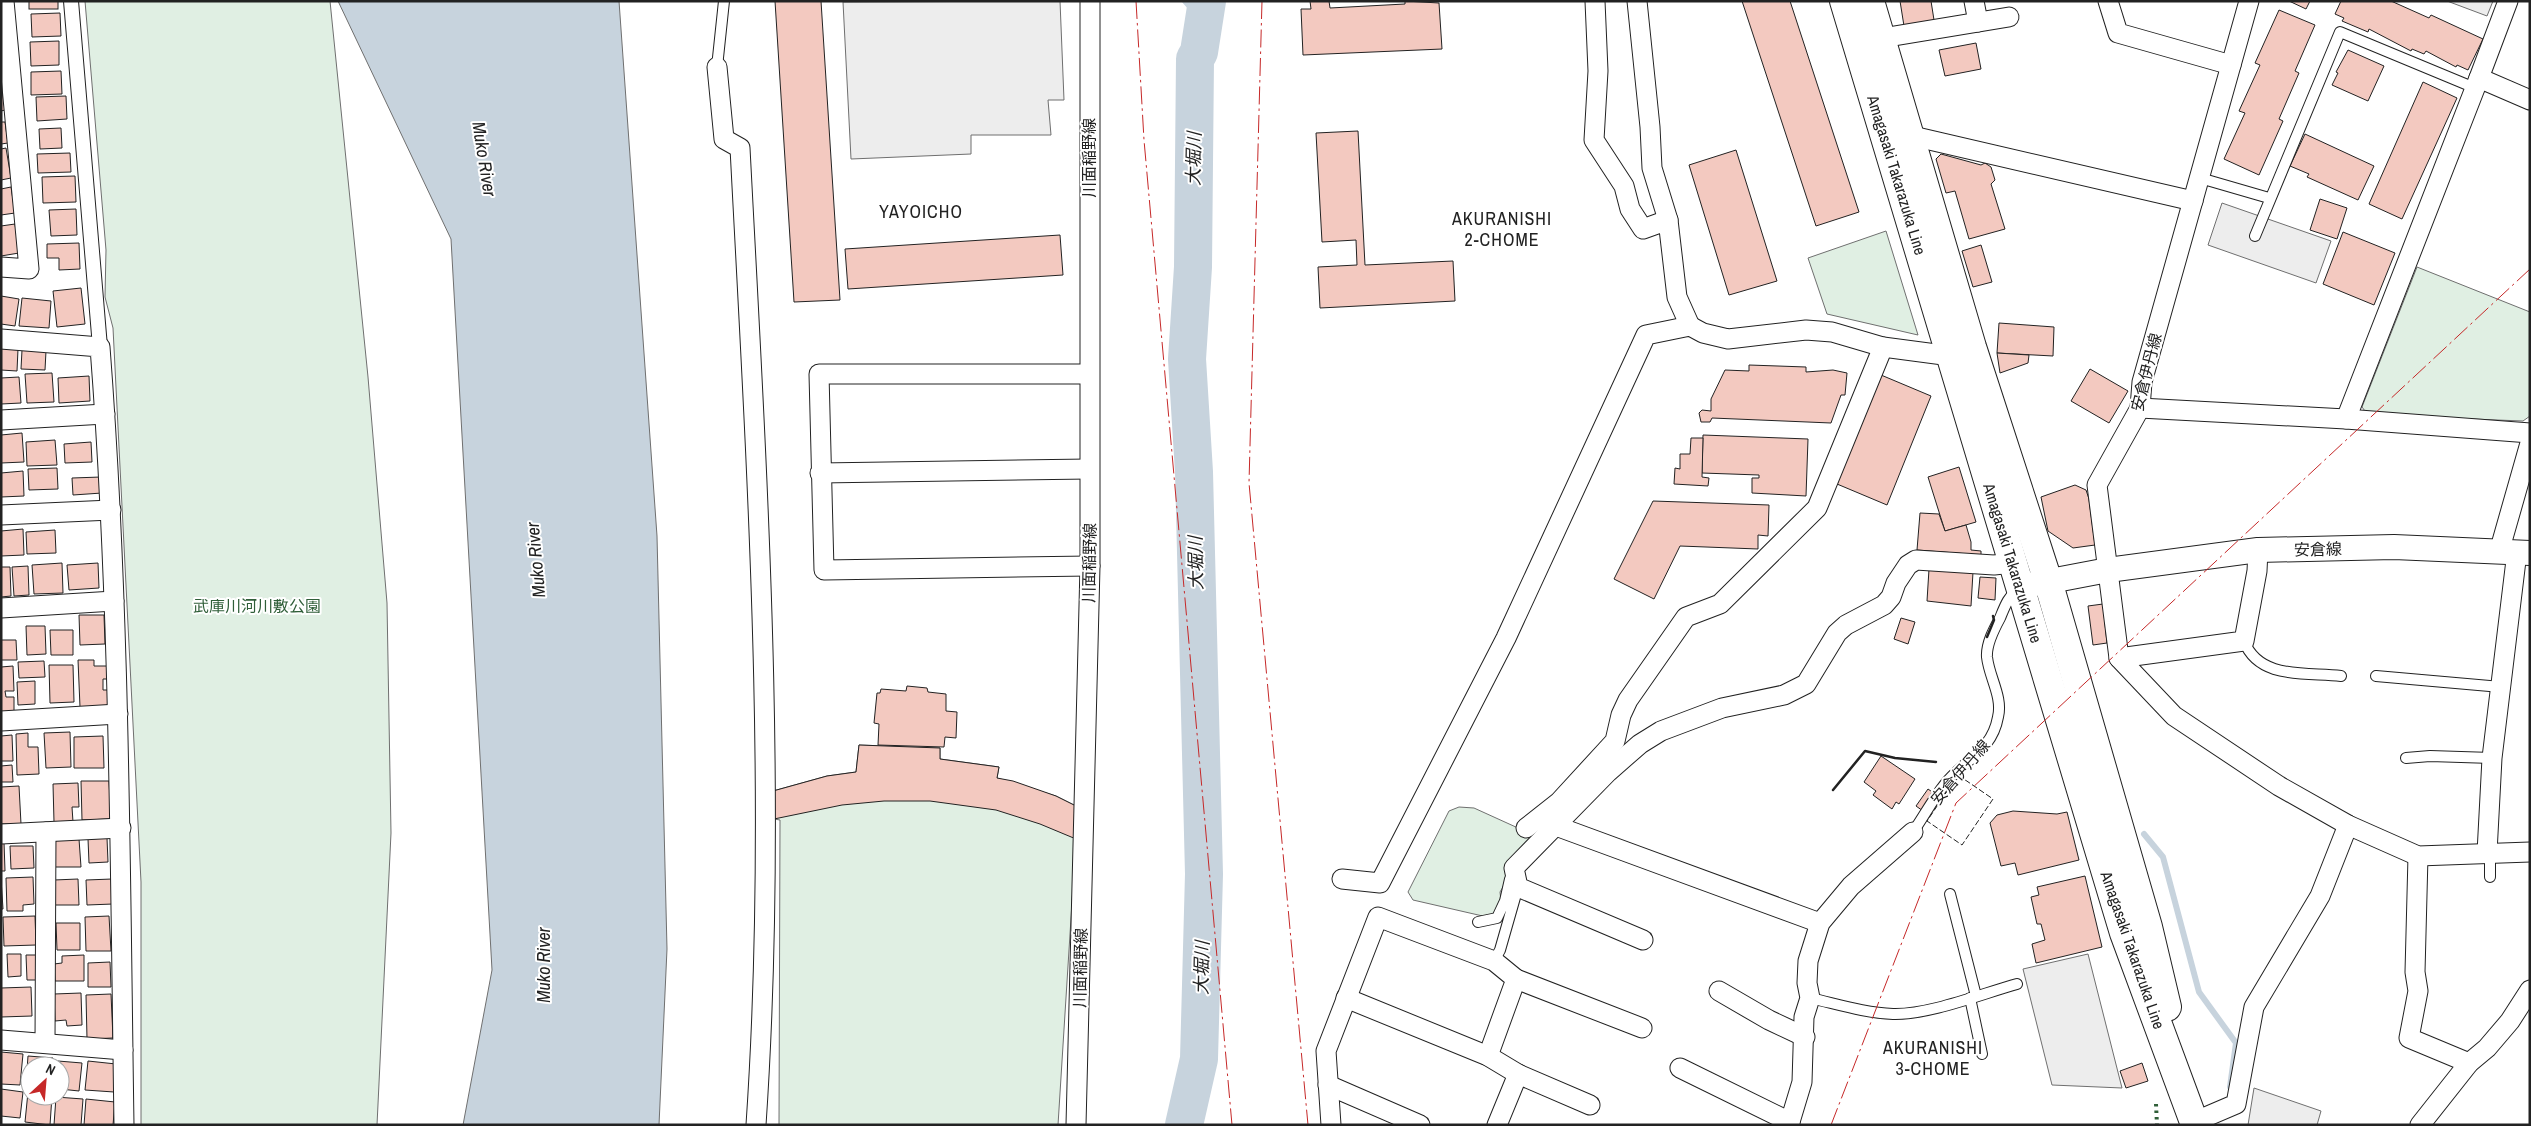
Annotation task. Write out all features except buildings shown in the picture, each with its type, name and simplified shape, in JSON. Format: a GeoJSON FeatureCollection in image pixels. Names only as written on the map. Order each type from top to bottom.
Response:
{"type":"FeatureCollection","features":[{"type":"Feature","properties":{"kind":"main road","name":"Amagasaki Takarazuka Line"},"geometry":{"type":"LineString","coordinates":[[1844,1],[1961,351],[2048,581],[2148,927],[2195,1123]]}},
{"type":"Feature","properties":{"kind":"main road","name":"Amagasaki Takarazuka Line"},"geometry":{"type":"LineString","coordinates":[[1870,1],[1908,135],[2017,575],[2124,932],[2195,1123]]}},
{"type":"Feature","properties":{"kind":"street"},"geometry":{"type":"LineString","coordinates":[[1,267],[29,270],[4,1]]}},
{"type":"Feature","properties":{"kind":"street"},"geometry":{"type":"LineString","coordinates":[[70,1],[100,347],[110,510],[121,828],[124,1125]]}},
{"type":"Feature","properties":{"kind":"street","name":"川面稲野線"},"geometry":{"type":"LineString","coordinates":[[1076,1125],[1090,566],[1088,374],[1090,1]]}},
{"type":"Feature","properties":{"kind":"street"},"geometry":{"type":"LineString","coordinates":[[1595,1],[1598,71],[1594,140],[1624,186],[1630,209],[1643,229],[1668,220]]}},
{"type":"Feature","properties":{"kind":"street"},"geometry":{"type":"LineString","coordinates":[[1637,1],[1650,127],[1652,168],[1668,220],[1677,297],[1690,326],[1703,333],[1728,339],[1806,330],[1832,332],[1883,347],[1961,351]]}},
{"type":"Feature","properties":{"kind":"street"},"geometry":{"type":"LineString","coordinates":[[1974,1],[1978,22]]}},
{"type":"Feature","properties":{"kind":"street"},"geometry":{"type":"LineString","coordinates":[[2108,1],[2118,33],[2231,66]]}},
{"type":"Feature","properties":{"kind":"street","name":"安倉伊丹線"},"geometry":{"type":"LineString","coordinates":[[2119,658],[2097,485],[2140,408],[2142,382],[2249,1]]}},
{"type":"Feature","properties":{"kind":"street"},"geometry":{"type":"LineString","coordinates":[[2346,419],[2508,1]]}},
{"type":"Feature","properties":{"kind":"street"},"geometry":{"type":"LineString","coordinates":[[1882,38],[2009,16]]}},
{"type":"Feature","properties":{"kind":"street"},"geometry":{"type":"LineString","coordinates":[[717,67],[724,139],[740,148],[752,379],[766,735],[762,1036],[756,1125]]}},
{"type":"Feature","properties":{"kind":"street"},"geometry":{"type":"LineString","coordinates":[[2477,83],[2530,100]]}},
{"type":"Feature","properties":{"kind":"street"},"geometry":{"type":"LineString","coordinates":[[1908,135],[2194,201]]}},
{"type":"Feature","properties":{"kind":"street"},"geometry":{"type":"LineString","coordinates":[[1342,879],[1380,883],[1506,638],[1646,335],[1690,326]]}},
{"type":"Feature","properties":{"kind":"street"},"geometry":{"type":"LineString","coordinates":[[1,339],[100,347]]}},
{"type":"Feature","properties":{"kind":"street"},"geometry":{"type":"LineString","coordinates":[[1526,828],[1559,802],[1615,741],[1621,715],[1628,700],[1686,617],[1720,604],[1816,508],[1883,347]]}},
{"type":"Feature","properties":{"kind":"street"},"geometry":{"type":"LineString","coordinates":[[1088,374],[819,374],[820,474],[824,570],[1090,566]]}},
{"type":"Feature","properties":{"kind":"street"},"geometry":{"type":"LineString","coordinates":[[2140,408],[2346,419],[2530,433]]}},
{"type":"Feature","properties":{"kind":"street"},"geometry":{"type":"LineString","coordinates":[[1,420],[105,414]]}},
{"type":"Feature","properties":{"kind":"street"},"geometry":{"type":"LineString","coordinates":[[2487,853],[2492,758],[2515,552],[2530,443]]}},
{"type":"Feature","properties":{"kind":"street"},"geometry":{"type":"LineString","coordinates":[[820,474],[1089,469]]}},
{"type":"Feature","properties":{"kind":"street"},"geometry":{"type":"LineString","coordinates":[[1,515],[110,510]]}},
{"type":"Feature","properties":{"kind":"street","name":"安倉線"},"geometry":{"type":"LineString","coordinates":[[2108,570],[2258,550],[2394,547],[2515,552]]}},
{"type":"Feature","properties":{"kind":"street"},"geometry":{"type":"LineString","coordinates":[[2119,658],[2244,641],[2257,571],[2258,550]]}},
{"type":"Feature","properties":{"kind":"street"},"geometry":{"type":"LineString","coordinates":[[1643,940],[1518,887],[1514,868],[1614,767],[1640,744],[1661,731],[1722,708],[1784,695],[1806,684],[1837,633],[1851,622],[1884,605],[1891,597],[1896,583],[1908,564],[1916,560],[1994,565],[2017,575],[2048,581],[2108,570]]}},
{"type":"Feature","properties":{"kind":"street"},"geometry":{"type":"LineString","coordinates":[[1,608],[114,601]]}},
{"type":"Feature","properties":{"kind":"street"},"geometry":{"type":"LineString","coordinates":[[2119,658],[2174,716],[2270,780],[2348,825],[2418,856],[2530,852]]}},
{"type":"Feature","properties":{"kind":"street"},"geometry":{"type":"LineString","coordinates":[[1,721],[118,714]]}},
{"type":"Feature","properties":{"kind":"street"},"geometry":{"type":"LineString","coordinates":[[2195,1123],[2236,1104],[2254,1007],[2320,896],[2348,825]]}},
{"type":"Feature","properties":{"kind":"street"},"geometry":{"type":"LineString","coordinates":[[1556,826],[1820,923]]}},
{"type":"Feature","properties":{"kind":"street"},"geometry":{"type":"LineString","coordinates":[[1,834],[121,828]]}},
{"type":"Feature","properties":{"kind":"street"},"geometry":{"type":"LineString","coordinates":[[46,832],[46,1044]]}},
{"type":"Feature","properties":{"kind":"street","name":"安倉伊丹線"},"geometry":{"type":"LineString","coordinates":[[1789,1123],[1802,1082],[1804,1017],[1810,998],[1807,983],[1808,961],[1820,923],[1852,886],[1913,832]]}},
{"type":"Feature","properties":{"kind":"street"},"geometry":{"type":"LineString","coordinates":[[2418,856],[2414,972],[2418,991],[2409,1038],[2469,1063]]}},
{"type":"Feature","properties":{"kind":"street"},"geometry":{"type":"LineString","coordinates":[[1331,1125],[1326,1051],[1378,917],[1494,961],[1516,979],[1642,1028]]}},
{"type":"Feature","properties":{"kind":"street"},"geometry":{"type":"LineString","coordinates":[[1488,1056],[1516,979]]}},
{"type":"Feature","properties":{"kind":"street"},"geometry":{"type":"LineString","coordinates":[[2426,1122],[2469,1063],[2487,1048],[2510,1021],[2530,990]]}},
{"type":"Feature","properties":{"kind":"street"},"geometry":{"type":"LineString","coordinates":[[1718,991],[1769,1020],[1804,1037]]}},
{"type":"Feature","properties":{"kind":"street"},"geometry":{"type":"LineString","coordinates":[[1346,998],[1488,1056],[1518,1074],[1590,1105]]}},
{"type":"Feature","properties":{"kind":"street"},"geometry":{"type":"LineString","coordinates":[[1,1040],[123,1050]]}},
{"type":"Feature","properties":{"kind":"street"},"geometry":{"type":"LineString","coordinates":[[1680,1068],[1789,1123]]}},
{"type":"Feature","properties":{"kind":"street"},"geometry":{"type":"LineString","coordinates":[[1497,1125],[1518,1074]]}},
{"type":"Feature","properties":{"kind":"street"},"geometry":{"type":"LineString","coordinates":[[1328,1085],[1420,1125]]}},
{"type":"Feature","properties":{"kind":"lane"},"geometry":{"type":"LineString","coordinates":[[717,67],[724,1]]}},
{"type":"Feature","properties":{"kind":"lane"},"geometry":{"type":"LineString","coordinates":[[2255,236],[2269,198],[2340,32],[2477,83]]}},
{"type":"Feature","properties":{"kind":"lane"},"geometry":{"type":"LineString","coordinates":[[2200,178],[2269,198]]}},
{"type":"Feature","properties":{"kind":"lane","name":"安倉伊丹線"},"geometry":{"type":"LineString","coordinates":[[1913,832],[1944,785],[1959,769],[1987,746],[1993,733],[1999,716],[1998,702],[1987,657],[1988,646],[2017,575]]}},
{"type":"Feature","properties":{"kind":"lane"},"geometry":{"type":"LineString","coordinates":[[2244,641],[2249,654],[2267,667],[2298,675],[2341,676]]}},
{"type":"Feature","properties":{"kind":"lane"},"geometry":{"type":"LineString","coordinates":[[2376,676],[2501,686]]}},
{"type":"Feature","properties":{"kind":"lane"},"geometry":{"type":"LineString","coordinates":[[2406,758],[2430,756],[2492,758]]}},
{"type":"Feature","properties":{"kind":"lane"},"geometry":{"type":"LineString","coordinates":[[2487,853],[2490,855],[2490,877]]}},
{"type":"Feature","properties":{"kind":"lane"},"geometry":{"type":"LineString","coordinates":[[1478,922],[1497,918],[1505,901],[1510,879],[1518,887],[1500,950],[1494,961]]}},
{"type":"Feature","properties":{"kind":"lane"},"geometry":{"type":"LineString","coordinates":[[1950,894],[1973,997],[1982,1054]]}},
{"type":"Feature","properties":{"kind":"lane"},"geometry":{"type":"LineString","coordinates":[[1810,998],[1874,1013],[1895,1014],[1921,1011],[2016,984]]}},
{"type":"Feature","properties":{"kind":"green space","name":"武庫川河川敷公園"},"geometry":{"type":"Polygon","coordinates":[[[85,1],[330,1],[368,377],[387,603],[391,833],[377,1125],[141,1125],[141,882],[113,328],[105,297],[106,250],[85,1]]]}},
{"type":"Feature","properties":{"kind":"green space"},"geometry":{"type":"Polygon","coordinates":[[[1886,231],[1918,335],[1827,314],[1808,258],[1886,231]]]}},
{"type":"Feature","properties":{"kind":"green space"},"geometry":{"type":"Polygon","coordinates":[[[2417,267],[2530,312],[2530,416],[2523,421],[2368,415],[2362,407],[2417,267]]]}},
{"type":"Feature","properties":{"kind":"green space"},"geometry":{"type":"Polygon","coordinates":[[[859,745],[940,748],[940,759],[999,767],[997,778],[1056,796],[1078,807],[1058,1125],[779,1125],[780,820],[774,819],[773,791],[827,776],[856,772],[859,745]]]}},
{"type":"Feature","properties":{"kind":"green space"},"geometry":{"type":"Polygon","coordinates":[[[1459,807],[1474,808],[1529,833],[1531,839],[1500,892],[1498,907],[1487,917],[1413,900],[1408,892],[1449,811],[1459,807]]]}},
{"type":"Feature","properties":{"kind":"shaded area"},"geometry":{"type":"Polygon","coordinates":[[[1060,1],[1064,100],[1048,100],[1051,135],[971,135],[971,154],[851,159],[843,2],[1060,1]]]}},
{"type":"Feature","properties":{"kind":"shaded area"},"geometry":{"type":"Polygon","coordinates":[[[2447,1],[2493,1],[2487,16],[2447,1]]]}},
{"type":"Feature","properties":{"kind":"shaded area"},"geometry":{"type":"Polygon","coordinates":[[[2222,203],[2331,241],[2316,283],[2208,245],[2222,203]]]}},
{"type":"Feature","properties":{"kind":"shaded area"},"geometry":{"type":"Polygon","coordinates":[[[2088,954],[2122,1088],[2052,1085],[2023,969],[2088,954]]]}},
{"type":"Feature","properties":{"kind":"shaded area"},"geometry":{"type":"Polygon","coordinates":[[[2254,1088],[2321,1111],[2317,1125],[2248,1125],[2254,1088]]]}},
{"type":"Feature","properties":{"kind":"water","name":"Muko River"},"geometry":{"type":"Polygon","coordinates":[[[338,1],[619,1],[657,536],[667,949],[659,1125],[463,1125],[492,970],[451,239],[338,1]]]}},
{"type":"Feature","properties":{"kind":"waterway"},"geometry":{"type":"LineString","coordinates":[[1185,1],[1203,21]]}},
{"type":"Feature","properties":{"kind":"waterway","name":"大堀川"},"geometry":{"type":"LineString","coordinates":[[1184,1125],[1199,1059],[1204,874],[1194,472],[1187,359],[1193,267],[1195,59],[1199,52],[1207,1]]}},
{"type":"Feature","properties":{"kind":"waterway"},"geometry":{"type":"LineString","coordinates":[[2144,834],[2163,857],[2199,992],[2236,1043],[2230,1087]]}},
{"type":"Feature","properties":{"kind":"hedge"},"geometry":{"type":"LineString","coordinates":[[2156,1104],[2157,1125]]}},
{"type":"Feature","properties":{"kind":"fence"},"geometry":{"type":"LineString","coordinates":[[1958,775],[1993,799],[1962,845],[1927,821],[1958,775]]}},
{"type":"Feature","properties":{"kind":"wall"},"geometry":{"type":"LineString","coordinates":[[1987,637],[1994,620],[1993,616]]}},
{"type":"Feature","properties":{"kind":"wall"},"geometry":{"type":"LineString","coordinates":[[1833,790],[1865,751],[1895,758],[1936,762]]}},
{"type":"Feature","properties":{"kind":"power"},"geometry":{"type":"LineString","coordinates":[[1136,1],[1144,140],[1232,1125]]}},
{"type":"Feature","properties":{"kind":"power"},"geometry":{"type":"LineString","coordinates":[[1262,1],[1249,483],[1308,1125]]}},
{"type":"Feature","properties":{"kind":"power"},"geometry":{"type":"LineString","coordinates":[[1831,1125],[1956,803],[2530,269]]}},
{"type":"Feature","properties":{"kind":"district","name":"YAYOICHO"},"geometry":{"type":"Point","coordinates":[921,212]}},
{"type":"Feature","properties":{"kind":"district","name":"AKURANISHI 2-CHOME"},"geometry":{"type":"Point","coordinates":[1502,229]}},
{"type":"Feature","properties":{"kind":"district","name":"AKURANISHI 3-CHOME"},"geometry":{"type":"Point","coordinates":[1933,1058]}}]}
